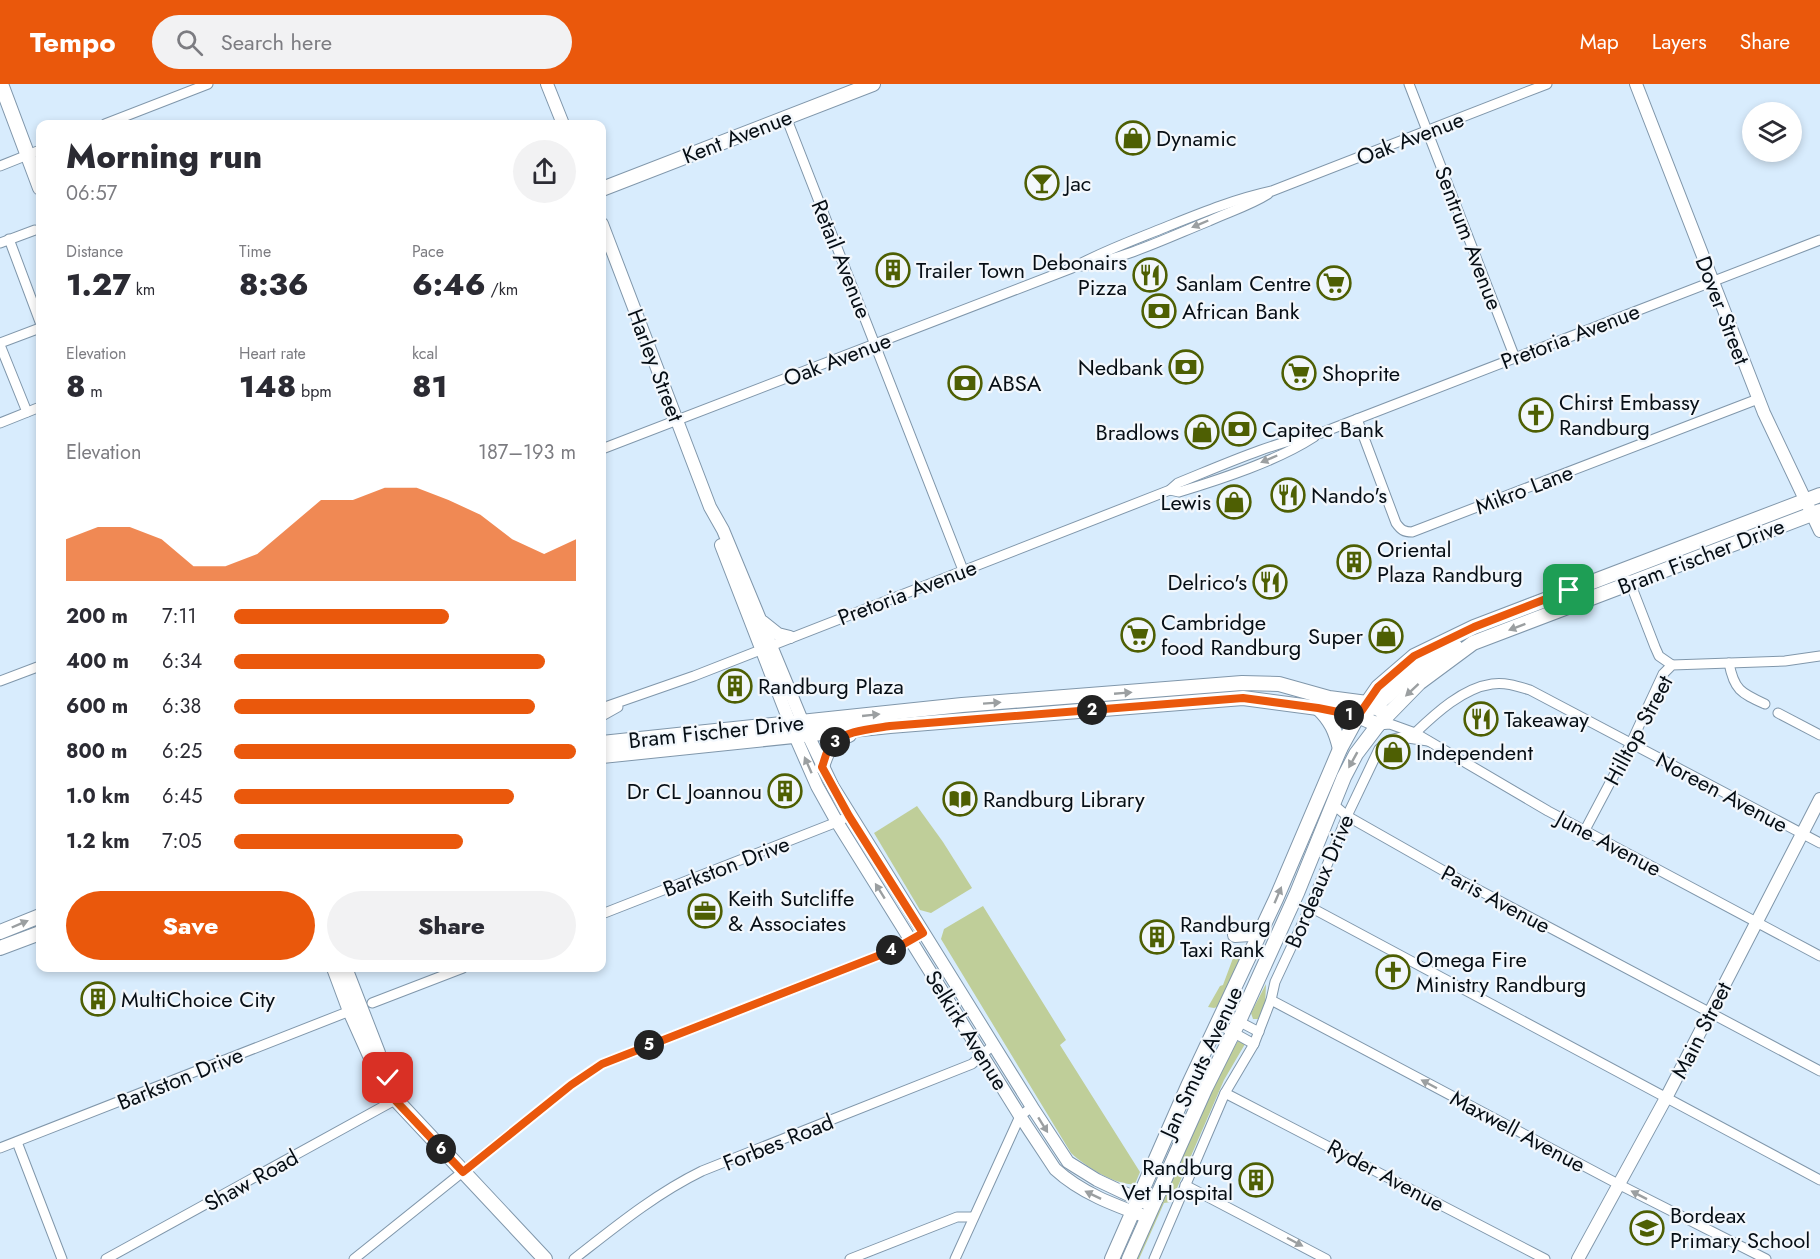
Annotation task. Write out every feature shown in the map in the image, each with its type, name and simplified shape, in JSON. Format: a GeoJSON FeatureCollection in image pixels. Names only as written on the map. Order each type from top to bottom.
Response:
{"type":"FeatureCollection","features":[{"type":"Feature","properties":{"kind":"main road"},"geometry":{"type":"LineString","coordinates":[[1,84],[34,153]]}},
{"type":"Feature","properties":{"kind":"main road","name":"Kent Avenue"},"geometry":{"type":"LineString","coordinates":[[606,187],[873,84]]}},
{"type":"Feature","properties":{"kind":"main road","name":"Bram Fischer Drive"},"geometry":{"type":"LineString","coordinates":[[1371,705],[1378,687],[1414,656],[1432,646],[1490,620],[1820,495]]}},
{"type":"Feature","properties":{"kind":"main road","name":"Bram Fischer Drive"},"geometry":{"type":"LineString","coordinates":[[1383,719],[1419,683],[1473,643],[1815,512]]}},
{"type":"Feature","properties":{"kind":"main road"},"geometry":{"type":"LineString","coordinates":[[1371,705],[1436,656],[1473,643]]}},
{"type":"Feature","properties":{"kind":"main road","name":"Bram Fischer Drive"},"geometry":{"type":"LineString","coordinates":[[606,755],[982,704],[1242,683],[1279,684],[1329,698],[1371,705],[1383,719]]}},
{"type":"Feature","properties":{"kind":"main road"},"geometry":{"type":"LineString","coordinates":[[1279,684],[1355,695],[1378,687]]}},
{"type":"Feature","properties":{"kind":"main road","name":"Bram Fischer Drive"},"geometry":{"type":"LineString","coordinates":[[606,743],[799,729],[863,730],[981,718],[1243,698],[1383,719]]}},
{"type":"Feature","properties":{"kind":"main road","name":"Jan Smuts Avenue"},"geometry":{"type":"LineString","coordinates":[[1112,1259],[1263,927],[1340,749],[1358,716],[1371,705]]}},
{"type":"Feature","properties":{"kind":"main road"},"geometry":{"type":"LineString","coordinates":[[1318,708],[1334,727],[1340,749]]}},
{"type":"Feature","properties":{"kind":"main road","name":"Jan Smuts Avenue"},"geometry":{"type":"LineString","coordinates":[[1129,1259],[1149,1211],[1297,893],[1344,777],[1356,754],[1383,719]]}},
{"type":"Feature","properties":{"kind":"main road"},"geometry":{"type":"LineString","coordinates":[[822,767],[832,744],[843,737],[863,730]]}},
{"type":"Feature","properties":{"kind":"main road"},"geometry":{"type":"LineString","coordinates":[[0,932],[36,917]]}},
{"type":"Feature","properties":{"kind":"main road"},"geometry":{"type":"LineString","coordinates":[[1235,935],[1250,934],[1263,927]]}},
{"type":"Feature","properties":{"kind":"main road"},"geometry":{"type":"LineString","coordinates":[[0,948],[36,934]]}},
{"type":"Feature","properties":{"kind":"main road"},"geometry":{"type":"LineString","coordinates":[[337,972],[361,1007]]}},
{"type":"Feature","properties":{"kind":"main road"},"geometry":{"type":"LineString","coordinates":[[347,972],[395,1100],[545,1259]]}},
{"type":"Feature","properties":{"kind":"street"},"geometry":{"type":"LineString","coordinates":[[115,120],[208,84]]}},
{"type":"Feature","properties":{"kind":"street"},"geometry":{"type":"LineString","coordinates":[[547,84],[561,120]]}},
{"type":"Feature","properties":{"kind":"street","name":"Sentrum Avenue"},"geometry":{"type":"LineString","coordinates":[[1409,84],[1515,358]]}},
{"type":"Feature","properties":{"kind":"street","name":"Oak Avenue"},"geometry":{"type":"LineString","coordinates":[[606,447],[1072,268],[1110,260],[1136,251],[1239,208],[1272,191],[1547,84]]}},
{"type":"Feature","properties":{"kind":"street","name":"Dover Street"},"geometry":{"type":"LineString","coordinates":[[1636,84],[1758,399],[1804,500],[1815,512],[1820,531]]}},
{"type":"Feature","properties":{"kind":"street","name":"Retail Avenue"},"geometry":{"type":"LineString","coordinates":[[786,117],[963,570]]}},
{"type":"Feature","properties":{"kind":"street"},"geometry":{"type":"LineString","coordinates":[[0,166],[34,153]]}},
{"type":"Feature","properties":{"kind":"street"},"geometry":{"type":"LineString","coordinates":[[35,230],[5,241],[36,313]]}},
{"type":"Feature","properties":{"kind":"street","name":"Harley Street"},"geometry":{"type":"LineString","coordinates":[[606,235],[710,507],[717,533],[799,729]]}},
{"type":"Feature","properties":{"kind":"street","name":"Pretoria Avenue"},"geometry":{"type":"LineString","coordinates":[[606,707],[644,694],[1170,490],[1179,492],[1245,469],[1357,418],[1820,240]]}},
{"type":"Feature","properties":{"kind":"street"},"geometry":{"type":"LineString","coordinates":[[27,412],[0,344],[36,330]]}},
{"type":"Feature","properties":{"kind":"street","name":"Mikro Lane"},"geometry":{"type":"LineString","coordinates":[[1357,418],[1396,523],[1400,529],[1412,532],[1758,399]]}},
{"type":"Feature","properties":{"kind":"street"},"geometry":{"type":"LineString","coordinates":[[0,423],[36,409]]}},
{"type":"Feature","properties":{"kind":"street","name":"Harley Street"},"geometry":{"type":"LineString","coordinates":[[710,507],[723,530],[760,619],[766,647]]}},
{"type":"Feature","properties":{"kind":"street"},"geometry":{"type":"LineString","coordinates":[[1625,570],[1659,656],[1672,665]]}},
{"type":"Feature","properties":{"kind":"street"},"geometry":{"type":"LineString","coordinates":[[760,619],[769,628],[790,637]]}},
{"type":"Feature","properties":{"kind":"street","name":"Hilltop Street"},"geometry":{"type":"LineString","coordinates":[[1585,830],[1631,743],[1663,674],[1672,665],[1785,661],[1820,656]]}},
{"type":"Feature","properties":{"kind":"street"},"geometry":{"type":"LineString","coordinates":[[1729,663],[1736,686],[1744,694],[1765,704]]}},
{"type":"Feature","properties":{"kind":"street"},"geometry":{"type":"LineString","coordinates":[[0,681],[36,668]]}},
{"type":"Feature","properties":{"kind":"street","name":"Noreen Avenue"},"geometry":{"type":"LineString","coordinates":[[1415,733],[1438,712],[1477,688],[1492,684],[1509,684],[1530,690],[1820,843]]}},
{"type":"Feature","properties":{"kind":"street","name":"Pretoria Avenue"},"geometry":{"type":"LineString","coordinates":[[606,714],[644,694]]}},
{"type":"Feature","properties":{"kind":"street"},"geometry":{"type":"LineString","coordinates":[[1778,713],[1820,735]]}},
{"type":"Feature","properties":{"kind":"street","name":"June Avenue"},"geometry":{"type":"LineString","coordinates":[[1383,719],[1390,724],[1401,726]]}},
{"type":"Feature","properties":{"kind":"street","name":"June Avenue"},"geometry":{"type":"LineString","coordinates":[[1383,719],[1415,733],[1548,811],[1820,956]]}},
{"type":"Feature","properties":{"kind":"street","name":"Selkirk Avenue"},"geometry":{"type":"LineString","coordinates":[[799,729],[849,816],[1068,1162],[1135,1206]]}},
{"type":"Feature","properties":{"kind":"street","name":"Selkirk Avenue"},"geometry":{"type":"LineString","coordinates":[[799,729],[817,786],[837,822],[1055,1169],[1089,1194],[1149,1211]]}},
{"type":"Feature","properties":{"kind":"street","name":"Bordeaux Drive"},"geometry":{"type":"LineString","coordinates":[[1154,1259],[1225,1093],[1254,1044],[1271,1000],[1275,982],[1310,907],[1347,816],[1379,749],[1389,740],[1401,737],[1428,741]]}},
{"type":"Feature","properties":{"kind":"street","name":"Main Street"},"geometry":{"type":"LineString","coordinates":[[1578,1259],[1666,1098],[1820,799]]}},
{"type":"Feature","properties":{"kind":"street","name":"Paris Avenue"},"geometry":{"type":"LineString","coordinates":[[1334,805],[1347,816],[1458,879],[1820,1071]]}},
{"type":"Feature","properties":{"kind":"street","name":"Barkston Drive"},"geometry":{"type":"LineString","coordinates":[[606,912],[849,816]]}},
{"type":"Feature","properties":{"kind":"street"},"geometry":{"type":"LineString","coordinates":[[1310,907],[1820,1180]]}},
{"type":"Feature","properties":{"kind":"street"},"geometry":{"type":"LineString","coordinates":[[354,1259],[571,1085],[602,1064],[893,950],[923,933]]}},
{"type":"Feature","properties":{"kind":"street","name":"Barkston Drive"},"geometry":{"type":"LineString","coordinates":[[0,1148],[453,972]]}},
{"type":"Feature","properties":{"kind":"street","name":"Maxwell Avenue"},"geometry":{"type":"LineString","coordinates":[[1271,1000],[1618,1184],[1766,1259]]}},
{"type":"Feature","properties":{"kind":"street"},"geometry":{"type":"LineString","coordinates":[[1220,1018],[1236,1027],[1254,1044]]}},
{"type":"Feature","properties":{"kind":"street"},"geometry":{"type":"LineString","coordinates":[[1236,1027],[1259,1032]]}},
{"type":"Feature","properties":{"kind":"street","name":"Forbes Road"},"geometry":{"type":"LineString","coordinates":[[574,1259],[636,1210],[674,1185],[713,1167],[972,1064],[993,1045]]}},
{"type":"Feature","properties":{"kind":"street","name":"Ryder Avenue"},"geometry":{"type":"LineString","coordinates":[[1225,1093],[1545,1259]]}},
{"type":"Feature","properties":{"kind":"street","name":"Shaw Road"},"geometry":{"type":"LineString","coordinates":[[106,1259],[395,1100]]}},
{"type":"Feature","properties":{"kind":"street"},"geometry":{"type":"LineString","coordinates":[[955,1259],[972,1217],[1020,1116],[1032,1107]]}},
{"type":"Feature","properties":{"kind":"street"},"geometry":{"type":"LineString","coordinates":[[16,1142],[62,1259]]}},
{"type":"Feature","properties":{"kind":"street"},"geometry":{"type":"LineString","coordinates":[[1185,1185],[1326,1259]]}},
{"type":"Feature","properties":{"kind":"street"},"geometry":{"type":"LineString","coordinates":[[850,1259],[957,1217],[972,1217]]}},
{"type":"Feature","properties":{"kind":"green space"},"geometry":{"type":"Polygon","coordinates":[[[917,806],[972,888],[931,913],[920,910],[874,833],[917,806]]]}},
{"type":"Feature","properties":{"kind":"green space"},"geometry":{"type":"Polygon","coordinates":[[[983,906],[1066,1040],[1060,1045],[1140,1172],[1135,1184],[1127,1184],[1110,1178],[1084,1164],[1071,1153],[941,939],[944,929],[983,906]]]}},
{"type":"Feature","properties":{"kind":"green space"},"geometry":{"type":"Polygon","coordinates":[[[1236,950],[1241,950],[1243,959],[1220,1006],[1208,1007],[1220,986],[1223,985],[1236,950]]]}},
{"type":"Feature","properties":{"kind":"green space"},"geometry":{"type":"Polygon","coordinates":[[[1266,984],[1265,1006],[1258,1019],[1253,1019],[1251,1013],[1266,984]]]}},
{"type":"Feature","properties":{"kind":"green space"},"geometry":{"type":"Polygon","coordinates":[[[1238,1041],[1245,1044],[1224,1080],[1171,1202],[1164,1203],[1139,1259],[1134,1259],[1215,1079],[1238,1041]]]}},
{"type":"Feature","properties":{"kind":"place","name":"Dynamic"},"geometry":{"type":"Point","coordinates":[1133,138]}},
{"type":"Feature","properties":{"kind":"place","name":"Jac"},"geometry":{"type":"Point","coordinates":[1042,183]}},
{"type":"Feature","properties":{"kind":"place","name":"Trailer Town"},"geometry":{"type":"Point","coordinates":[893,270]}},
{"type":"Feature","properties":{"kind":"place","name":"Debonairs Pizza"},"geometry":{"type":"Point","coordinates":[1150,275]}},
{"type":"Feature","properties":{"kind":"place","name":"Sanlam Centre"},"geometry":{"type":"Point","coordinates":[1334,283]}},
{"type":"Feature","properties":{"kind":"place","name":"African Bank"},"geometry":{"type":"Point","coordinates":[1159,311]}},
{"type":"Feature","properties":{"kind":"place","name":"Nedbank"},"geometry":{"type":"Point","coordinates":[1186,367]}},
{"type":"Feature","properties":{"kind":"place","name":"Shoprite"},"geometry":{"type":"Point","coordinates":[1299,373]}},
{"type":"Feature","properties":{"kind":"place","name":"ABSA"},"geometry":{"type":"Point","coordinates":[965,383]}},
{"type":"Feature","properties":{"kind":"place","name":"Chirst Embassy Randburg"},"geometry":{"type":"Point","coordinates":[1536,415]}},
{"type":"Feature","properties":{"kind":"place","name":"Capitec Bank"},"geometry":{"type":"Point","coordinates":[1239,429]}},
{"type":"Feature","properties":{"kind":"place","name":"Bradlows"},"geometry":{"type":"Point","coordinates":[1202,432]}},
{"type":"Feature","properties":{"kind":"place","name":"Nando's"},"geometry":{"type":"Point","coordinates":[1288,495]}},
{"type":"Feature","properties":{"kind":"place","name":"Lewis"},"geometry":{"type":"Point","coordinates":[1234,502]}},
{"type":"Feature","properties":{"kind":"place","name":"Oriental Plaza Randburg"},"geometry":{"type":"Point","coordinates":[1354,562]}},
{"type":"Feature","properties":{"kind":"place","name":"Delrico's"},"geometry":{"type":"Point","coordinates":[1270,582]}},
{"type":"Feature","properties":{"kind":"place","name":"Cambridge food Randburg"},"geometry":{"type":"Point","coordinates":[1138,635]}},
{"type":"Feature","properties":{"kind":"place","name":"Super"},"geometry":{"type":"Point","coordinates":[1386,636]}},
{"type":"Feature","properties":{"kind":"place","name":"Randburg Plaza"},"geometry":{"type":"Point","coordinates":[735,686]}},
{"type":"Feature","properties":{"kind":"place","name":"Takeaway"},"geometry":{"type":"Point","coordinates":[1481,719]}},
{"type":"Feature","properties":{"kind":"place","name":"Independent"},"geometry":{"type":"Point","coordinates":[1393,752]}},
{"type":"Feature","properties":{"kind":"place","name":"Dr CL Joannou"},"geometry":{"type":"Point","coordinates":[785,791]}},
{"type":"Feature","properties":{"kind":"place","name":"Randburg Library"},"geometry":{"type":"Point","coordinates":[960,799]}},
{"type":"Feature","properties":{"kind":"place","name":"Keith Sutcliffe & Associates"},"geometry":{"type":"Point","coordinates":[705,911]}},
{"type":"Feature","properties":{"kind":"place","name":"Randburg Taxi Rank"},"geometry":{"type":"Point","coordinates":[1157,937]}},
{"type":"Feature","properties":{"kind":"place","name":"Omega Fire Ministry Randburg"},"geometry":{"type":"Point","coordinates":[1393,972]}},
{"type":"Feature","properties":{"kind":"place","name":"MultiChoice City"},"geometry":{"type":"Point","coordinates":[98,999]}},
{"type":"Feature","properties":{"kind":"place","name":"Randburg Vet Hospital"},"geometry":{"type":"Point","coordinates":[1256,1180]}},
{"type":"Feature","properties":{"kind":"place","name":"Bordeax Primary School"},"geometry":{"type":"Point","coordinates":[1647,1228]}},
{"type":"Feature","properties":{"kind":"route"},"geometry":{"type":"LineString","coordinates":[[388,1078],[395,1100],[463,1172],[571,1085],[609,1060],[903,946],[923,933],[849,816],[822,767],[832,744],[843,737],[863,730],[890,726],[1243,698],[1358,716],[1378,687],[1414,656],[1474,627],[1569,590]]}}]}
